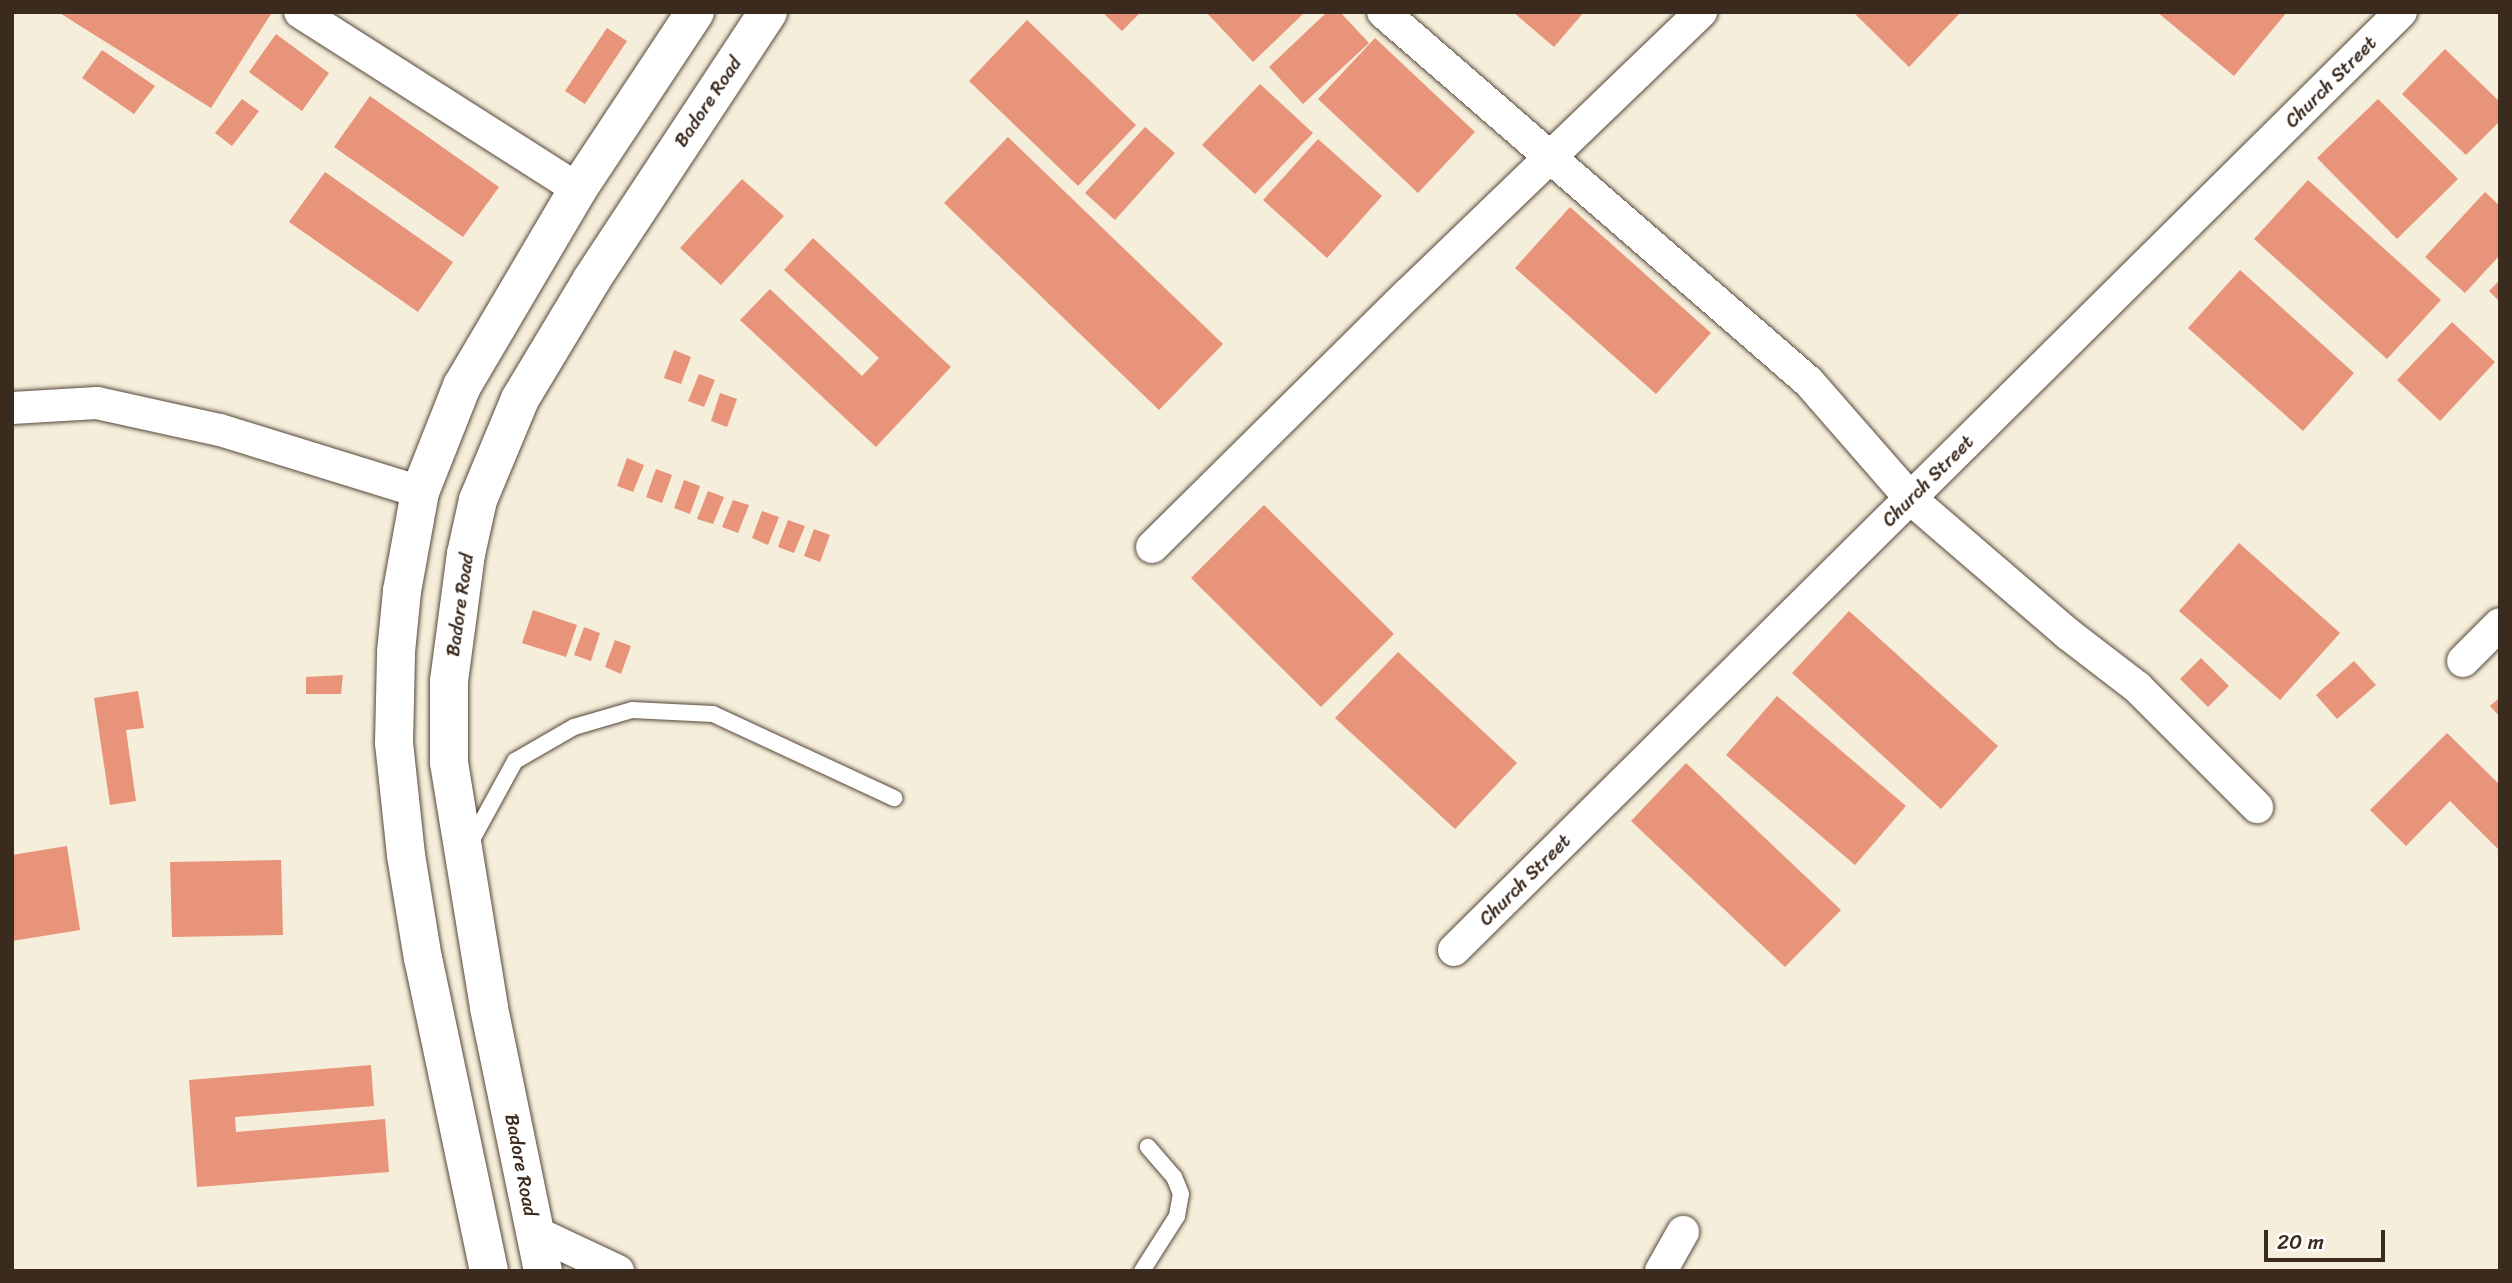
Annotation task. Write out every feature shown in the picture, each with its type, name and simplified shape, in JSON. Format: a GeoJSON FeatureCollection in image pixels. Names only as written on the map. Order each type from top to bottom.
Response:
{"type":"FeatureCollection","features":[{"type":"Feature","properties":{"kind":"main road"},"geometry":{"type":"LineString","coordinates":[[489,1271],[423,959],[406,855],[394,743],[397,640],[420,492],[462,386],[579,189],[695,12]]}},
{"type":"Feature","properties":{"kind":"main road","name":"Badore Road"},"geometry":{"type":"LineString","coordinates":[[543,1271],[489,1006],[449,762],[449,681],[461,588],[478,500],[520,399],[561,329],[768,12]]}},
{"type":"Feature","properties":{"kind":"street"},"geometry":{"type":"LineString","coordinates":[[300,12],[579,189]]}},
{"type":"Feature","properties":{"kind":"street"},"geometry":{"type":"LineString","coordinates":[[1383,12],[1809,382],[1911,499],[2068,634],[2137,687],[2257,807]]}},
{"type":"Feature","properties":{"kind":"street"},"geometry":{"type":"LineString","coordinates":[[1152,547],[1408,294],[1700,12]]}},
{"type":"Feature","properties":{"kind":"street","name":"Church Street"},"geometry":{"type":"LineString","coordinates":[[1454,950],[2401,12]]}},
{"type":"Feature","properties":{"kind":"street"},"geometry":{"type":"LineString","coordinates":[[12,408],[97,403],[220,430],[420,492]]}},
{"type":"Feature","properties":{"kind":"street"},"geometry":{"type":"LineString","coordinates":[[2463,661],[2500,624]]}},
{"type":"Feature","properties":{"kind":"street"},"geometry":{"type":"LineString","coordinates":[[535,1232],[618,1271]]}},
{"type":"Feature","properties":{"kind":"street"},"geometry":{"type":"LineString","coordinates":[[1661,1271],[1684,1232]]}},
{"type":"Feature","properties":{"kind":"lane"},"geometry":{"type":"LineString","coordinates":[[463,856],[515,761],[574,727],[632,710],[713,714],[894,798]]}},
{"type":"Feature","properties":{"kind":"lane"},"geometry":{"type":"LineString","coordinates":[[1142,1271],[1177,1216],[1181,1194],[1174,1177],[1148,1147]]}},
{"type":"Feature","properties":{"kind":"building"},"geometry":{"type":"Polygon","coordinates":[[[58,12],[268,12],[271,14],[211,108],[58,12]]]}},
{"type":"Feature","properties":{"kind":"building"},"geometry":{"type":"Polygon","coordinates":[[[1102,12],[1141,12],[1122,31],[1102,12]]]}},
{"type":"Feature","properties":{"kind":"building"},"geometry":{"type":"Polygon","coordinates":[[[1206,12],[1305,12],[1253,62],[1206,12]]]}},
{"type":"Feature","properties":{"kind":"building"},"geometry":{"type":"Polygon","coordinates":[[[1327,12],[1340,12],[1369,43],[1303,104],[1269,67],[1327,12]]]}},
{"type":"Feature","properties":{"kind":"building"},"geometry":{"type":"Polygon","coordinates":[[[1513,12],[1584,12],[1554,47],[1513,12]]]}},
{"type":"Feature","properties":{"kind":"building"},"geometry":{"type":"Polygon","coordinates":[[[1853,12],[1961,12],[1909,67],[1853,12]]]}},
{"type":"Feature","properties":{"kind":"building"},"geometry":{"type":"Polygon","coordinates":[[[2157,12],[2287,12],[2234,76],[2157,12]]]}},
{"type":"Feature","properties":{"kind":"building"},"geometry":{"type":"Polygon","coordinates":[[[1027,20],[1136,125],[1078,186],[969,81],[1027,20]]]}},
{"type":"Feature","properties":{"kind":"building"},"geometry":{"type":"Polygon","coordinates":[[[607,28],[627,41],[585,104],[565,91],[607,28]]]}},
{"type":"Feature","properties":{"kind":"building"},"geometry":{"type":"Polygon","coordinates":[[[276,34],[329,73],[302,111],[249,72],[276,34]]]}},
{"type":"Feature","properties":{"kind":"building"},"geometry":{"type":"Polygon","coordinates":[[[1375,38],[1475,132],[1418,193],[1318,99],[1375,38]]]}},
{"type":"Feature","properties":{"kind":"building"},"geometry":{"type":"Polygon","coordinates":[[[2445,49],[2500,102],[2500,121],[2466,155],[2402,94],[2445,49]]]}},
{"type":"Feature","properties":{"kind":"building"},"geometry":{"type":"Polygon","coordinates":[[[102,50],[155,86],[134,114],[82,78],[102,50]]]}},
{"type":"Feature","properties":{"kind":"building"},"geometry":{"type":"Polygon","coordinates":[[[1260,84],[1313,133],[1255,194],[1202,145],[1260,84]]]}},
{"type":"Feature","properties":{"kind":"building"},"geometry":{"type":"Polygon","coordinates":[[[370,96],[499,187],[463,237],[334,147],[370,96]]]}},
{"type":"Feature","properties":{"kind":"building"},"geometry":{"type":"Polygon","coordinates":[[[242,99],[259,111],[232,146],[215,133],[242,99]]]}},
{"type":"Feature","properties":{"kind":"building"},"geometry":{"type":"Polygon","coordinates":[[[2378,99],[2458,179],[2397,239],[2317,158],[2378,99]]]}},
{"type":"Feature","properties":{"kind":"building"},"geometry":{"type":"Polygon","coordinates":[[[1145,127],[1175,153],[1115,220],[1085,193],[1145,127]]]}},
{"type":"Feature","properties":{"kind":"building"},"geometry":{"type":"Polygon","coordinates":[[[1008,137],[1223,344],[1159,410],[944,203],[1008,137]]]}},
{"type":"Feature","properties":{"kind":"building"},"geometry":{"type":"Polygon","coordinates":[[[1318,139],[1382,196],[1327,258],[1263,200],[1318,139]]]}},
{"type":"Feature","properties":{"kind":"building"},"geometry":{"type":"Polygon","coordinates":[[[325,172],[453,262],[418,312],[289,222],[325,172]]]}},
{"type":"Feature","properties":{"kind":"building"},"geometry":{"type":"Polygon","coordinates":[[[742,179],[784,216],[721,285],[680,248],[742,179]]]}},
{"type":"Feature","properties":{"kind":"building"},"geometry":{"type":"Polygon","coordinates":[[[2308,180],[2441,300],[2387,359],[2254,239],[2308,180]]]}},
{"type":"Feature","properties":{"kind":"building"},"geometry":{"type":"Polygon","coordinates":[[[2485,192],[2500,206],[2500,255],[2465,293],[2425,257],[2485,192]]]}},
{"type":"Feature","properties":{"kind":"building"},"geometry":{"type":"Polygon","coordinates":[[[1570,207],[1711,333],[1656,394],[1515,268],[1570,207]]]}},
{"type":"Feature","properties":{"kind":"building"},"geometry":{"type":"Polygon","coordinates":[[[813,238],[951,367],[876,447],[740,320],[770,289],[862,376],[879,358],[784,270],[813,238]]]}},
{"type":"Feature","properties":{"kind":"building"},"geometry":{"type":"Polygon","coordinates":[[[2240,270],[2354,373],[2303,431],[2188,328],[2240,270]]]}},
{"type":"Feature","properties":{"kind":"building"},"geometry":{"type":"Polygon","coordinates":[[[2500,280],[2500,302],[2489,291],[2500,280]]]}},
{"type":"Feature","properties":{"kind":"building"},"geometry":{"type":"Polygon","coordinates":[[[2452,322],[2495,362],[2440,421],[2397,380],[2452,322]]]}},
{"type":"Feature","properties":{"kind":"building"},"geometry":{"type":"Polygon","coordinates":[[[674,350],[691,357],[681,384],[664,378],[674,350]]]}},
{"type":"Feature","properties":{"kind":"building"},"geometry":{"type":"Polygon","coordinates":[[[699,374],[715,380],[704,407],[688,401],[699,374]]]}},
{"type":"Feature","properties":{"kind":"building"},"geometry":{"type":"Polygon","coordinates":[[[720,393],[737,399],[727,427],[711,421],[720,393]]]}},
{"type":"Feature","properties":{"kind":"building"},"geometry":{"type":"Polygon","coordinates":[[[627,458],[644,465],[633,492],[617,486],[627,458]]]}},
{"type":"Feature","properties":{"kind":"building"},"geometry":{"type":"Polygon","coordinates":[[[656,469],[672,475],[662,503],[646,497],[656,469]]]}},
{"type":"Feature","properties":{"kind":"building"},"geometry":{"type":"Polygon","coordinates":[[[684,480],[700,486],[690,514],[674,508],[684,480]]]}},
{"type":"Feature","properties":{"kind":"building"},"geometry":{"type":"Polygon","coordinates":[[[708,491],[724,497],[713,524],[697,519],[708,491]]]}},
{"type":"Feature","properties":{"kind":"building"},"geometry":{"type":"Polygon","coordinates":[[[733,500],[749,505],[738,533],[722,527],[733,500]]]}},
{"type":"Feature","properties":{"kind":"building"},"geometry":{"type":"Polygon","coordinates":[[[1264,505],[1394,634],[1321,707],[1191,578],[1264,505]]]}},
{"type":"Feature","properties":{"kind":"building"},"geometry":{"type":"Polygon","coordinates":[[[762,511],[779,517],[768,545],[752,538],[762,511]]]}},
{"type":"Feature","properties":{"kind":"building"},"geometry":{"type":"Polygon","coordinates":[[[788,520],[805,526],[794,553],[778,547],[788,520]]]}},
{"type":"Feature","properties":{"kind":"building"},"geometry":{"type":"Polygon","coordinates":[[[814,529],[830,535],[820,562],[804,556],[814,529]]]}},
{"type":"Feature","properties":{"kind":"building"},"geometry":{"type":"Polygon","coordinates":[[[2239,543],[2340,633],[2280,700],[2179,611],[2239,543]]]}},
{"type":"Feature","properties":{"kind":"building"},"geometry":{"type":"Polygon","coordinates":[[[533,610],[577,625],[566,657],[522,643],[533,610]]]}},
{"type":"Feature","properties":{"kind":"building"},"geometry":{"type":"Polygon","coordinates":[[[1849,611],[1998,746],[1941,809],[1792,673],[1849,611]]]}},
{"type":"Feature","properties":{"kind":"building"},"geometry":{"type":"Polygon","coordinates":[[[584,627],[600,633],[591,661],[574,655],[584,627]]]}},
{"type":"Feature","properties":{"kind":"building"},"geometry":{"type":"Polygon","coordinates":[[[615,640],[631,646],[621,674],[605,667],[615,640]]]}},
{"type":"Feature","properties":{"kind":"building"},"geometry":{"type":"Polygon","coordinates":[[[1398,652],[1517,763],[1455,829],[1335,718],[1398,652]]]}},
{"type":"Feature","properties":{"kind":"building"},"geometry":{"type":"Polygon","coordinates":[[[2201,658],[2229,686],[2208,707],[2180,679],[2201,658]]]}},
{"type":"Feature","properties":{"kind":"building"},"geometry":{"type":"Polygon","coordinates":[[[2354,661],[2376,685],[2337,719],[2316,695],[2354,661]]]}},
{"type":"Feature","properties":{"kind":"building"},"geometry":{"type":"Polygon","coordinates":[[[343,675],[341,694],[306,694],[306,677],[343,675]]]}},
{"type":"Feature","properties":{"kind":"building"},"geometry":{"type":"Polygon","coordinates":[[[138,691],[144,728],[126,730],[136,801],[110,805],[94,698],[138,691]]]}},
{"type":"Feature","properties":{"kind":"building"},"geometry":{"type":"Polygon","coordinates":[[[1777,696],[1906,806],[1855,865],[1726,755],[1777,696]]]}},
{"type":"Feature","properties":{"kind":"building"},"geometry":{"type":"Polygon","coordinates":[[[2500,697],[2500,717],[2490,706],[2500,697]]]}},
{"type":"Feature","properties":{"kind":"building"},"geometry":{"type":"Polygon","coordinates":[[[2447,733],[2500,785],[2500,851],[2450,801],[2406,846],[2370,810],[2447,733]]]}},
{"type":"Feature","properties":{"kind":"building"},"geometry":{"type":"Polygon","coordinates":[[[1686,763],[1841,910],[1785,967],[1631,821],[1686,763]]]}},
{"type":"Feature","properties":{"kind":"building"},"geometry":{"type":"Polygon","coordinates":[[[67,846],[80,930],[12,941],[12,855],[67,846]]]}},
{"type":"Feature","properties":{"kind":"building"},"geometry":{"type":"Polygon","coordinates":[[[281,860],[283,935],[172,937],[170,862],[281,860]]]}},
{"type":"Feature","properties":{"kind":"building"},"geometry":{"type":"Polygon","coordinates":[[[371,1065],[374,1106],[235,1117],[236,1132],[385,1119],[389,1172],[197,1187],[189,1080],[371,1065]]]}}]}
